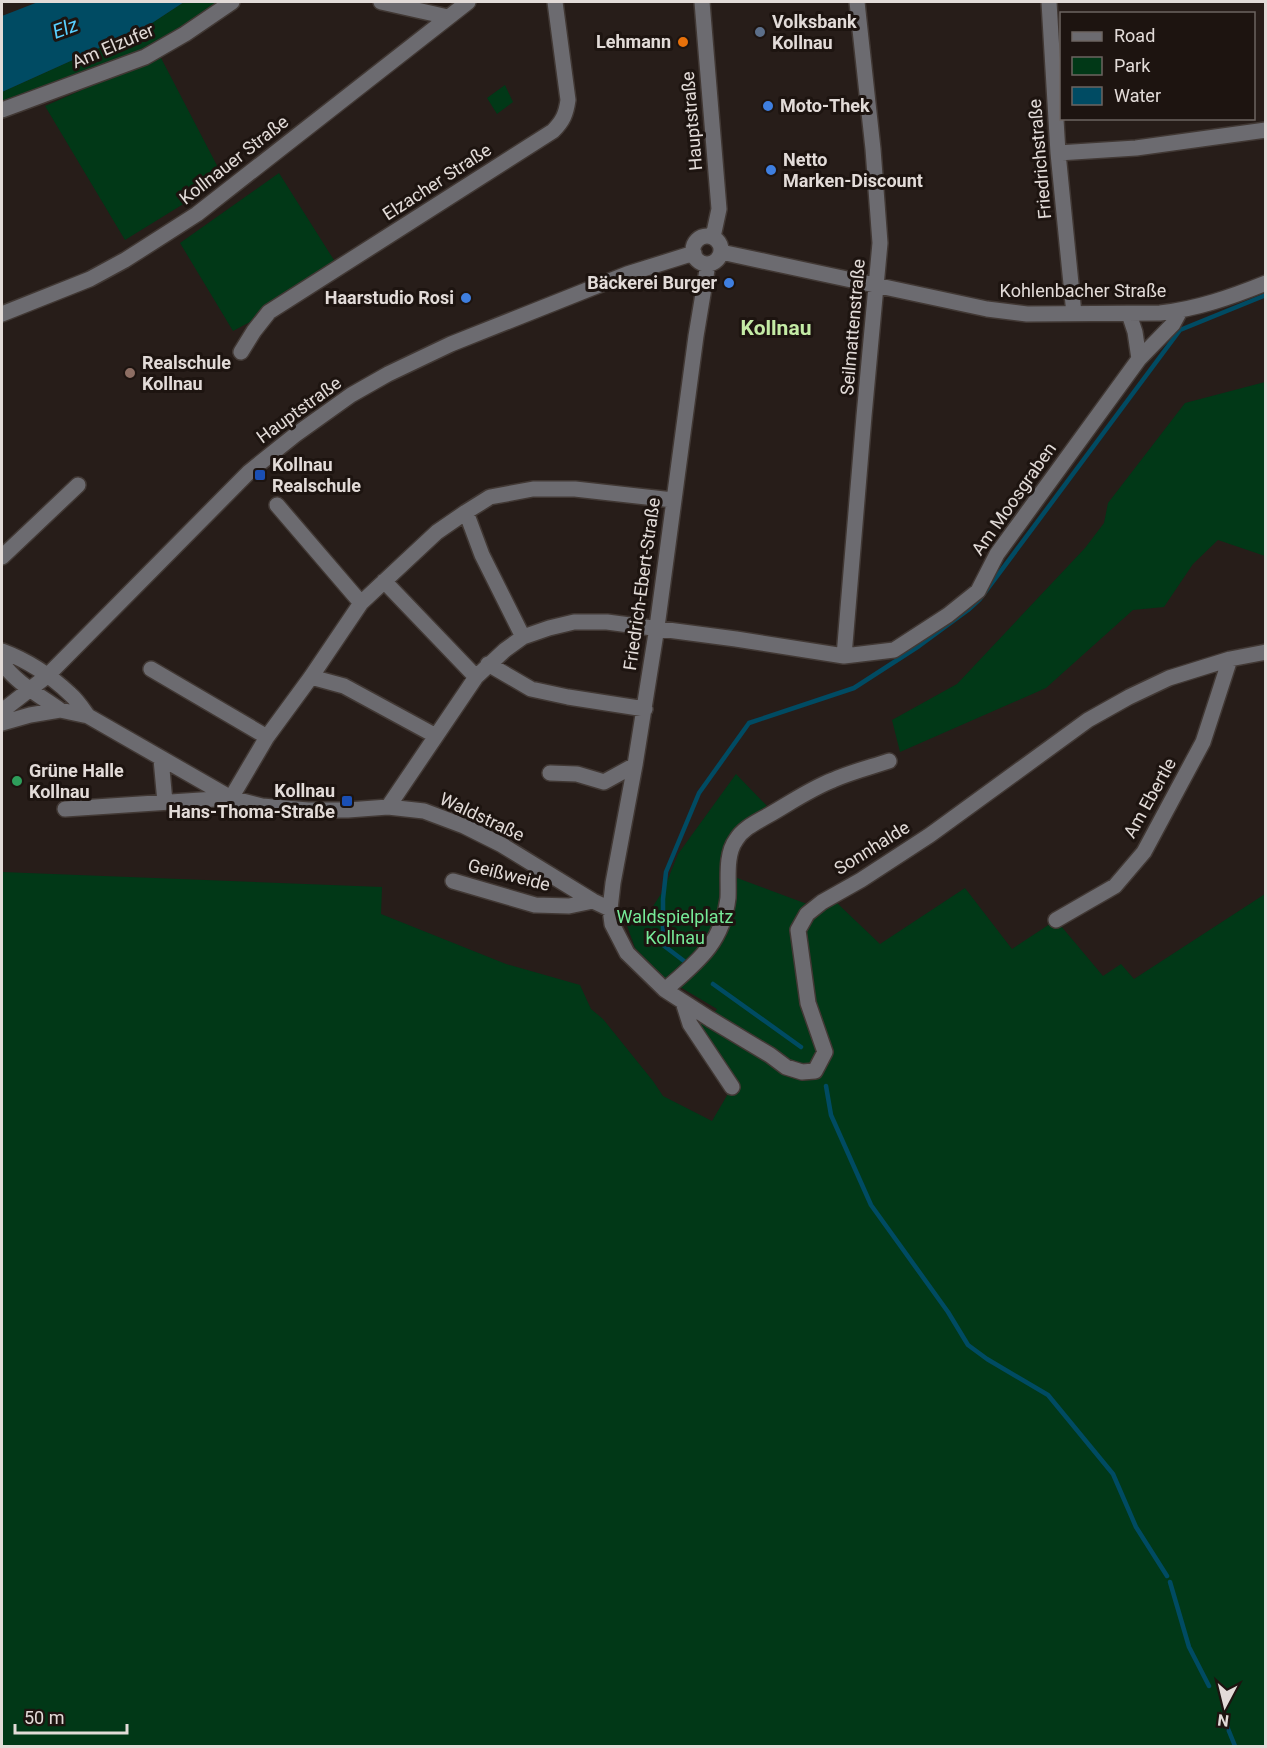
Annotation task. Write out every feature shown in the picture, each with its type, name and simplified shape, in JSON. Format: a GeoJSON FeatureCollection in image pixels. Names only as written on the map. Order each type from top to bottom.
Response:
{"type":"FeatureCollection","features":[{"type":"Feature","properties":{"kind":"street","name":"Am Elzufer"},"geometry":{"type":"LineString","coordinates":[[2,110],[145,57],[185,34],[232,2]]}},
{"type":"Feature","properties":{"kind":"street"},"geometry":{"type":"LineString","coordinates":[[381,2],[448,18]]}},
{"type":"Feature","properties":{"kind":"street","name":"Kollnauer Straße"},"geometry":{"type":"LineString","coordinates":[[2,314],[90,279],[125,260],[197,214],[468,2]]}},
{"type":"Feature","properties":{"kind":"street","name":"Elzacher Straße"},"geometry":{"type":"LineString","coordinates":[[241,351],[269,312],[546,136],[562,122],[567,112],[568,100],[555,2]]}},
{"type":"Feature","properties":{"kind":"street","name":"Hauptstraße"},"geometry":{"type":"LineString","coordinates":[[702,2],[719,209],[713,237]]}},
{"type":"Feature","properties":{"kind":"street","name":"Seilmattenstraße"},"geometry":{"type":"LineString","coordinates":[[844,656],[880,243],[873,149],[857,2]]}},
{"type":"Feature","properties":{"kind":"street","name":"Friedrichstraße"},"geometry":{"type":"LineString","coordinates":[[1049,2],[1058,153],[1074,314]]}},
{"type":"Feature","properties":{"kind":"street"},"geometry":{"type":"LineString","coordinates":[[1058,153],[1136,148],[1266,129]]}},
{"type":"Feature","properties":{"kind":"street"},"geometry":{"type":"LineString","coordinates":[[705,236],[713,237],[721,246],[721,252],[716,261],[708,264],[700,262],[694,253],[694,246],[698,239],[705,236]]}},
{"type":"Feature","properties":{"kind":"street","name":"Kohlenbacher Straße"},"geometry":{"type":"LineString","coordinates":[[721,252],[877,287],[987,309],[1027,314],[1129,314],[1180,311],[1211,304],[1266,283]]}},
{"type":"Feature","properties":{"kind":"street","name":"Hauptstraße"},"geometry":{"type":"LineString","coordinates":[[2,711],[47,676],[249,472],[295,435],[351,395],[388,374],[451,344],[627,274],[694,253]]}},
{"type":"Feature","properties":{"kind":"street","name":"Friedrich-Ebert-Straße"},"geometry":{"type":"LineString","coordinates":[[610,909],[645,709],[708,264]]}},
{"type":"Feature","properties":{"kind":"street","name":"Am Moosgraben"},"geometry":{"type":"LineString","coordinates":[[388,807],[476,677],[488,664],[524,637],[549,628],[574,622],[607,622],[657,627],[844,656],[894,650],[948,615],[978,591],[997,554],[1139,359],[1173,324],[1180,311]]}},
{"type":"Feature","properties":{"kind":"street"},"geometry":{"type":"LineString","coordinates":[[1129,314],[1135,332],[1139,359]]}},
{"type":"Feature","properties":{"kind":"street"},"geometry":{"type":"LineString","coordinates":[[2,557],[78,485]]}},
{"type":"Feature","properties":{"kind":"street"},"geometry":{"type":"LineString","coordinates":[[64,809],[231,798],[267,737],[361,603],[437,532],[490,497],[533,489],[575,489],[673,500]]}},
{"type":"Feature","properties":{"kind":"street"},"geometry":{"type":"LineString","coordinates":[[277,505],[361,603]]}},
{"type":"Feature","properties":{"kind":"street"},"geometry":{"type":"LineString","coordinates":[[466,512],[482,555],[524,637]]}},
{"type":"Feature","properties":{"kind":"street"},"geometry":{"type":"LineString","coordinates":[[384,581],[476,677]]}},
{"type":"Feature","properties":{"kind":"street","name":"Waldstraße"},"geometry":{"type":"LineString","coordinates":[[2,651],[47,676],[72,695],[88,716]]}},
{"type":"Feature","properties":{"kind":"street"},"geometry":{"type":"LineString","coordinates":[[1230,658],[1266,652]]}},
{"type":"Feature","properties":{"kind":"street","name":"Am Ebertle"},"geometry":{"type":"LineString","coordinates":[[1056,920],[1115,886],[1144,852],[1203,742],[1230,658]]}},
{"type":"Feature","properties":{"kind":"street","name":"Sonnhalde"},"geometry":{"type":"LineString","coordinates":[[682,1002],[770,1055],[786,1068],[802,1072],[814,1071],[825,1052],[808,1003],[798,930],[807,914],[822,902],[861,880],[930,835],[1088,720],[1169,678],[1230,658]]}},
{"type":"Feature","properties":{"kind":"street","name":"Waldstraße"},"geometry":{"type":"LineString","coordinates":[[2,662],[5,669],[60,710]]}},
{"type":"Feature","properties":{"kind":"street"},"geometry":{"type":"LineString","coordinates":[[488,664],[531,689],[645,709]]}},
{"type":"Feature","properties":{"kind":"street"},"geometry":{"type":"LineString","coordinates":[[151,669],[267,737]]}},
{"type":"Feature","properties":{"kind":"street"},"geometry":{"type":"LineString","coordinates":[[311,677],[344,686],[436,736]]}},
{"type":"Feature","properties":{"kind":"street","name":"Waldstraße"},"geometry":{"type":"LineString","coordinates":[[2,723],[60,710],[88,716],[231,798],[262,806],[308,810],[388,807],[424,811],[464,826],[502,845],[592,901],[610,909]]}},
{"type":"Feature","properties":{"kind":"street"},"geometry":{"type":"LineString","coordinates":[[161,759],[165,802]]}},
{"type":"Feature","properties":{"kind":"street"},"geometry":{"type":"LineString","coordinates":[[665,990],[711,947],[722,924],[728,900],[730,852],[735,840],[746,829],[807,792],[832,780],[889,761]]}},
{"type":"Feature","properties":{"kind":"street"},"geometry":{"type":"LineString","coordinates":[[550,773],[577,774],[604,782],[635,765]]}},
{"type":"Feature","properties":{"kind":"street","name":"Geißweide"},"geometry":{"type":"LineString","coordinates":[[453,881],[535,905],[569,906],[592,901]]}},
{"type":"Feature","properties":{"kind":"street"},"geometry":{"type":"LineString","coordinates":[[610,909],[612,924],[627,953],[665,990],[682,1002],[690,1024],[732,1087]]}},
{"type":"Feature","properties":{"kind":"green space"},"geometry":{"type":"Polygon","coordinates":[[[184,2],[232,2],[185,34],[2,110],[2,92],[146,27],[184,2]]]}},
{"type":"Feature","properties":{"kind":"green space"},"geometry":{"type":"Polygon","coordinates":[[[160,56],[224,179],[125,240],[45,106],[160,56]]]}},
{"type":"Feature","properties":{"kind":"green space"},"geometry":{"type":"Polygon","coordinates":[[[505,85],[513,102],[497,114],[487,98],[505,85]]]}},
{"type":"Feature","properties":{"kind":"green space"},"geometry":{"type":"Polygon","coordinates":[[[279,173],[339,268],[269,312],[233,331],[180,243],[279,173]]]}},
{"type":"Feature","properties":{"kind":"green space"},"geometry":{"type":"Polygon","coordinates":[[[1265,382],[1265,556],[1218,540],[1193,564],[1164,607],[1133,610],[1046,688],[900,752],[892,720],[957,684],[1085,548],[1104,523],[1108,503],[1185,403],[1265,382]]]}},
{"type":"Feature","properties":{"kind":"green space","name":"Waldspielplatz Kollnau"},"geometry":{"type":"Polygon","coordinates":[[[736,774],[767,806],[740,825],[729,837],[723,852],[721,872],[815,907],[837,903],[880,944],[965,888],[1012,949],[1056,920],[1103,976],[1121,964],[1134,979],[1265,894],[1265,1746],[2,1746],[2,872],[382,887],[381,914],[506,964],[580,985],[591,1009],[603,1019],[663,1096],[712,1121],[732,1087],[690,1024],[710,1019],[717,1009],[665,978],[635,948],[625,920],[647,916],[664,889],[678,854],[736,774]]]}},
{"type":"Feature","properties":{"kind":"water","name":"Elz"},"geometry":{"type":"Polygon","coordinates":[[[38,2],[184,2],[146,27],[2,92],[2,16],[38,2]]]}},
{"type":"Feature","properties":{"kind":"waterway"},"geometry":{"type":"LineString","coordinates":[[684,961],[663,945],[663,899],[666,872],[699,793],[749,723],[854,688],[919,646],[968,610],[980,599],[1180,330],[1266,295]]}},
{"type":"Feature","properties":{"kind":"waterway"},"geometry":{"type":"LineString","coordinates":[[713,984],[801,1047]]}},
{"type":"Feature","properties":{"kind":"waterway"},"geometry":{"type":"LineString","coordinates":[[826,1086],[831,1115],[871,1205],[948,1312],[968,1345],[987,1359],[1048,1395],[1113,1474],[1136,1527],[1167,1576]]}},
{"type":"Feature","properties":{"kind":"waterway"},"geometry":{"type":"LineString","coordinates":[[1170,1582],[1189,1647],[1209,1686]]}},
{"type":"Feature","properties":{"kind":"waterway"},"geometry":{"type":"LineString","coordinates":[[1224,1719],[1235,1746]]}},
{"type":"Feature","properties":{"kind":"place","name":"Volksbank Kollnau"},"geometry":{"type":"Point","coordinates":[760,32]}},
{"type":"Feature","properties":{"kind":"place","name":"Lehmann"},"geometry":{"type":"Point","coordinates":[683,42]}},
{"type":"Feature","properties":{"kind":"place","name":"Moto-Thek"},"geometry":{"type":"Point","coordinates":[768,106]}},
{"type":"Feature","properties":{"kind":"place","name":"Netto Marken-Discount"},"geometry":{"type":"Point","coordinates":[771,170]}},
{"type":"Feature","properties":{"kind":"place","name":"Bäckerei Burger"},"geometry":{"type":"Point","coordinates":[729,283]}},
{"type":"Feature","properties":{"kind":"place","name":"Haarstudio Rosi"},"geometry":{"type":"Point","coordinates":[466,298]}},
{"type":"Feature","properties":{"kind":"place","name":"Realschule Kollnau"},"geometry":{"type":"Point","coordinates":[130,373]}},
{"type":"Feature","properties":{"kind":"place","name":"Kollnau Realschule"},"geometry":{"type":"Point","coordinates":[260,475]}},
{"type":"Feature","properties":{"kind":"place","name":"Grüne Halle Kollnau"},"geometry":{"type":"Point","coordinates":[17,781]}},
{"type":"Feature","properties":{"kind":"place","name":"Kollnau Hans-Thoma-Straße"},"geometry":{"type":"Point","coordinates":[347,801]}},
{"type":"Feature","properties":{"kind":"district","name":"Kollnau"},"geometry":{"type":"Point","coordinates":[776,328]}}]}
